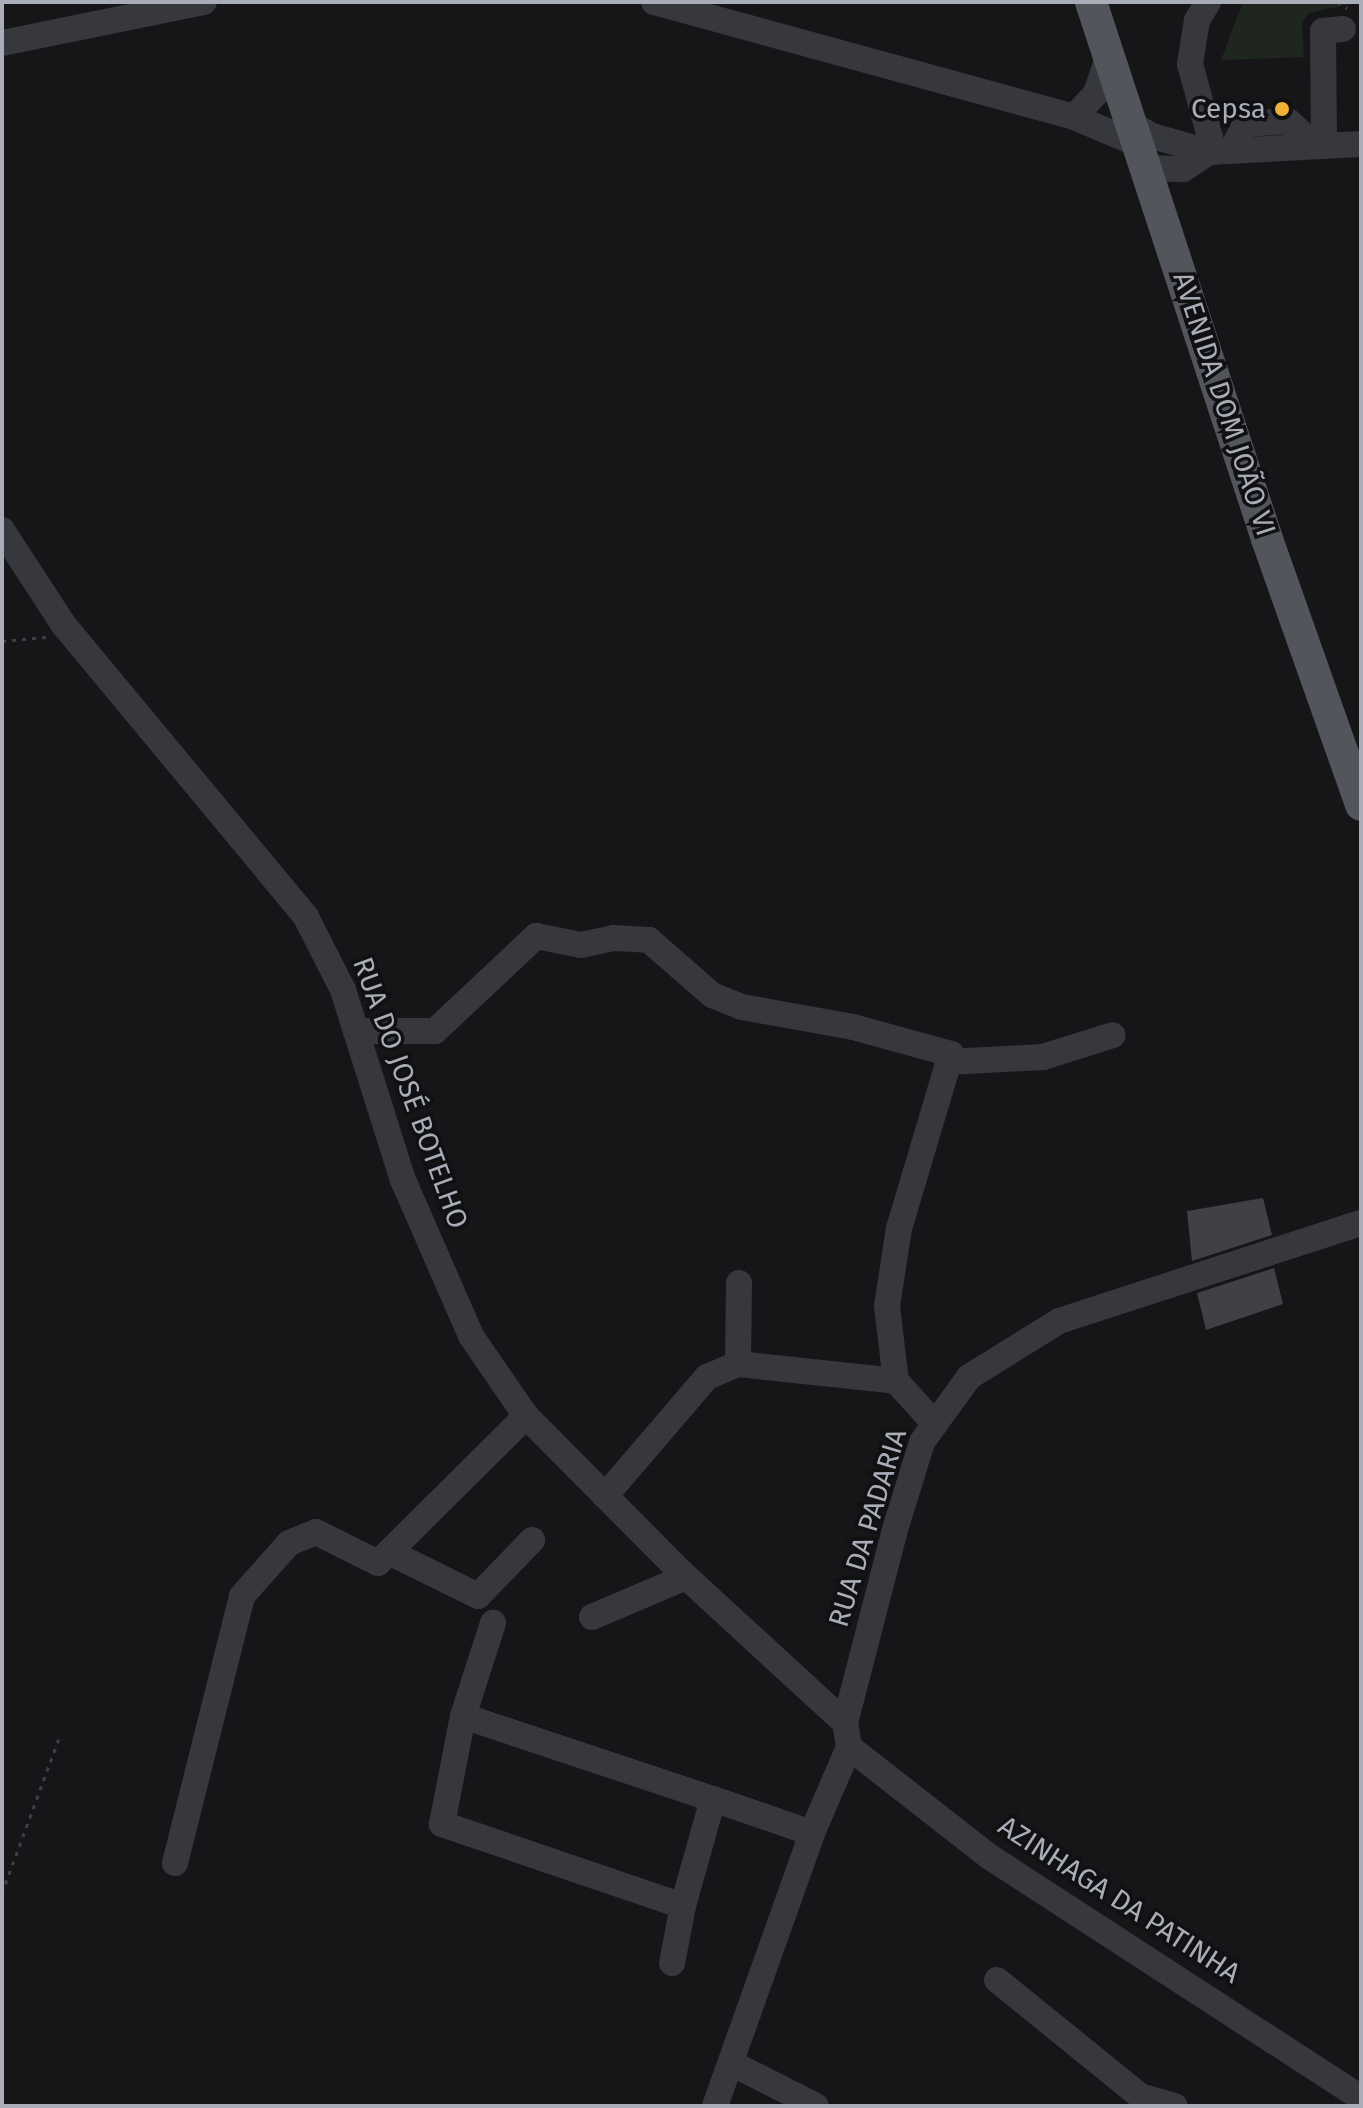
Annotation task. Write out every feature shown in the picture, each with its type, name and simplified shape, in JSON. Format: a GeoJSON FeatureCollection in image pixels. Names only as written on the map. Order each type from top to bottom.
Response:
{"type":"FeatureCollection","features":[{"type":"Feature","properties":{"kind":"main road","name":"AVENIDA DOM JOÃO VI"},"geometry":{"type":"LineString","coordinates":[[1091,2],[1166,223],[1267,539],[1361,805]]}},
{"type":"Feature","properties":{"kind":"street"},"geometry":{"type":"LineString","coordinates":[[2,43],[204,2]]}},
{"type":"Feature","properties":{"kind":"street"},"geometry":{"type":"LineString","coordinates":[[654,2],[1085,115],[1182,158],[1218,151],[1361,144]]}},
{"type":"Feature","properties":{"kind":"street"},"geometry":{"type":"LineString","coordinates":[[1208,2],[1197,20],[1190,64],[1218,151]]}},
{"type":"Feature","properties":{"kind":"street"},"geometry":{"type":"LineString","coordinates":[[1320,144],[1323,31],[1343,29]]}},
{"type":"Feature","properties":{"kind":"street"},"geometry":{"type":"LineString","coordinates":[[1085,115],[1109,55]]}},
{"type":"Feature","properties":{"kind":"street"},"geometry":{"type":"LineString","coordinates":[[1085,115],[1182,158]]}},
{"type":"Feature","properties":{"kind":"street"},"geometry":{"type":"LineString","coordinates":[[1166,223],[1171,189],[1182,158]]}},
{"type":"Feature","properties":{"kind":"street","name":"RUA DO JOSÉ BOTELHO"},"geometry":{"type":"LineString","coordinates":[[2,530],[72,634],[306,917],[343,990],[409,1194],[471,1336],[526,1416],[847,1735]]}},
{"type":"Feature","properties":{"kind":"street"},"geometry":{"type":"LineString","coordinates":[[356,1031],[435,1031],[536,936],[581,945],[613,938],[649,940],[712,995],[742,1007],[853,1027],[949,1058],[1043,1057],[1113,1035]]}},
{"type":"Feature","properties":{"kind":"street"},"geometry":{"type":"LineString","coordinates":[[935,1424],[896,1381],[887,1306],[899,1228],[949,1058]]}},
{"type":"Feature","properties":{"kind":"street","name":"RUA DA PADARIA"},"geometry":{"type":"LineString","coordinates":[[715,2106],[847,1735],[894,1533],[922,1442],[969,1377],[1059,1321],[1361,1223]]}},
{"type":"Feature","properties":{"kind":"street"},"geometry":{"type":"LineString","coordinates":[[738,1364],[739,1283]]}},
{"type":"Feature","properties":{"kind":"street"},"geometry":{"type":"LineString","coordinates":[[605,1496],[707,1377],[738,1364],[896,1381]]}},
{"type":"Feature","properties":{"kind":"street"},"geometry":{"type":"LineString","coordinates":[[384,1557],[526,1416]]}},
{"type":"Feature","properties":{"kind":"street"},"geometry":{"type":"LineString","coordinates":[[175,1863],[242,1596],[289,1543],[316,1532],[478,1596],[532,1540]]}},
{"type":"Feature","properties":{"kind":"street"},"geometry":{"type":"LineString","coordinates":[[592,1617],[686,1577]]}},
{"type":"Feature","properties":{"kind":"street"},"geometry":{"type":"LineString","coordinates":[[493,1623],[463,1716],[442,1824],[683,1906]]}},
{"type":"Feature","properties":{"kind":"street"},"geometry":{"type":"LineString","coordinates":[[463,1716],[812,1833]]}},
{"type":"Feature","properties":{"kind":"street","name":"AZINHAGA DA PATINHA"},"geometry":{"type":"LineString","coordinates":[[847,1735],[990,1857],[1361,2098]]}},
{"type":"Feature","properties":{"kind":"street"},"geometry":{"type":"LineString","coordinates":[[672,1963],[683,1906],[713,1799]]}},
{"type":"Feature","properties":{"kind":"street"},"geometry":{"type":"LineString","coordinates":[[997,1980],[1140,2096],[1163,2105]]}},
{"type":"Feature","properties":{"kind":"street"},"geometry":{"type":"LineString","coordinates":[[731,2063],[816,2106]]}},
{"type":"Feature","properties":{"kind":"path"},"geometry":{"type":"LineString","coordinates":[[2,641],[72,634]]}},
{"type":"Feature","properties":{"kind":"path"},"geometry":{"type":"LineString","coordinates":[[2,1893],[59,1738]]}},
{"type":"Feature","properties":{"kind":"shaded area"},"geometry":{"type":"Polygon","coordinates":[[[1243,2],[1361,2],[1309,13],[1302,22],[1304,57],[1221,60],[1243,2]]]}},
{"type":"Feature","properties":{"kind":"building"},"geometry":{"type":"Polygon","coordinates":[[[1263,1198],[1272,1235],[1192,1261],[1187,1211],[1263,1198]]]}},
{"type":"Feature","properties":{"kind":"building"},"geometry":{"type":"Polygon","coordinates":[[[1274,1268],[1283,1304],[1206,1330],[1197,1293],[1274,1268]]]}},
{"type":"Feature","properties":{"kind":"place","name":"Cepsa"},"geometry":{"type":"Point","coordinates":[1282,109]}}]}
